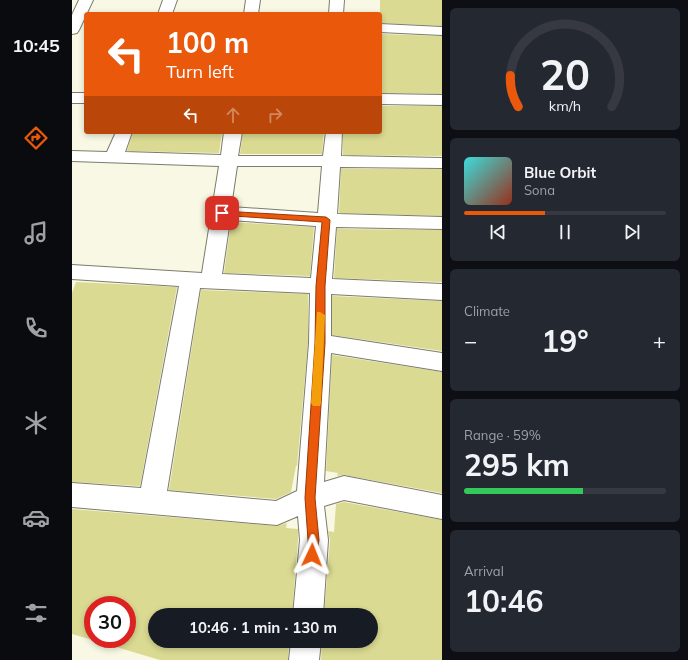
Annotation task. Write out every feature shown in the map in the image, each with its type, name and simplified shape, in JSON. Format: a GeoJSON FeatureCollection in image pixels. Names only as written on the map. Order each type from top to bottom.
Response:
{"type":"FeatureCollection","features":[{"type":"Feature","properties":{"kind":"street"},"geometry":{"type":"LineString","coordinates":[[77,22],[86,0]]}},
{"type":"Feature","properties":{"kind":"street"},"geometry":{"type":"LineString","coordinates":[[166,12],[170,0]]}},
{"type":"Feature","properties":{"kind":"street"},"geometry":{"type":"LineString","coordinates":[[251,12],[253,0]]}},
{"type":"Feature","properties":{"kind":"street"},"geometry":{"type":"LineString","coordinates":[[336,0],[336,12]]}},
{"type":"Feature","properties":{"kind":"street"},"geometry":{"type":"LineString","coordinates":[[382,28],[442,31]]}},
{"type":"Feature","properties":{"kind":"street"},"geometry":{"type":"LineString","coordinates":[[72,98],[84,98]]}},
{"type":"Feature","properties":{"kind":"street"},"geometry":{"type":"LineString","coordinates":[[382,99],[442,100]]}},
{"type":"Feature","properties":{"kind":"street"},"geometry":{"type":"LineString","coordinates":[[114,157],[123,134]]}},
{"type":"Feature","properties":{"kind":"street"},"geometry":{"type":"LineString","coordinates":[[152,501],[201,280],[222,213],[233,134]]}},
{"type":"Feature","properties":{"kind":"street"},"geometry":{"type":"LineString","coordinates":[[309,608],[314,540],[310,498],[320,343],[321,286],[334,134]]}},
{"type":"Feature","properties":{"kind":"street"},"geometry":{"type":"LineString","coordinates":[[72,156],[229,161],[442,163]]}},
{"type":"Feature","properties":{"kind":"street"},"geometry":{"type":"LineString","coordinates":[[222,213],[326,220],[442,223]]}},
{"type":"Feature","properties":{"kind":"street"},"geometry":{"type":"LineString","coordinates":[[72,272],[442,292]]}},
{"type":"Feature","properties":{"kind":"street"},"geometry":{"type":"LineString","coordinates":[[320,343],[442,362]]}},
{"type":"Feature","properties":{"kind":"street"},"geometry":{"type":"LineString","coordinates":[[72,496],[152,501],[277,513],[310,498],[344,488],[442,507]]}},
{"type":"Feature","properties":{"kind":"street"},"geometry":{"type":"LineString","coordinates":[[304,660],[305,648]]}},
{"type":"Feature","properties":{"kind":"building"},"geometry":{"type":"Polygon","coordinates":[[[380,0],[442,0],[442,26],[382,23],[382,12],[380,12],[380,0]]]}},
{"type":"Feature","properties":{"kind":"building"},"geometry":{"type":"Polygon","coordinates":[[[382,34],[442,36],[442,94],[382,93],[382,34]]]}},
{"type":"Feature","properties":{"kind":"building"},"geometry":{"type":"Polygon","coordinates":[[[382,106],[442,106],[442,156],[343,155],[343,134],[382,134],[382,106]]]}},
{"type":"Feature","properties":{"kind":"building"},"geometry":{"type":"Polygon","coordinates":[[[132,134],[222,134],[219,153],[127,151],[132,134]]]}},
{"type":"Feature","properties":{"kind":"building"},"geometry":{"type":"Polygon","coordinates":[[[243,134],[324,134],[322,154],[240,154],[243,134]]]}},
{"type":"Feature","properties":{"kind":"building"},"geometry":{"type":"Polygon","coordinates":[[[341,169],[442,169],[442,216],[339,213],[341,169]]]}},
{"type":"Feature","properties":{"kind":"building"},"geometry":{"type":"Polygon","coordinates":[[[231,222],[314,227],[310,276],[224,273],[231,222]]]}},
{"type":"Feature","properties":{"kind":"building"},"geometry":{"type":"Polygon","coordinates":[[[337,229],[442,230],[442,282],[334,278],[337,229]]]}},
{"type":"Feature","properties":{"kind":"building"},"geometry":{"type":"Polygon","coordinates":[[[76,282],[177,287],[140,486],[72,482],[72,293],[76,282]]]}},
{"type":"Feature","properties":{"kind":"building"},"geometry":{"type":"Polygon","coordinates":[[[201,290],[308,294],[308,343],[297,466],[291,492],[276,499],[169,490],[201,290]]]}},
{"type":"Feature","properties":{"kind":"building"},"geometry":{"type":"Polygon","coordinates":[[[332,296],[442,301],[442,351],[332,335],[332,296]]]}},
{"type":"Feature","properties":{"kind":"building"},"geometry":{"type":"Polygon","coordinates":[[[332,355],[442,372],[442,493],[344,475],[337,476],[338,473],[326,471],[332,355]]]}},
{"type":"Feature","properties":{"kind":"building"},"geometry":{"type":"Polygon","coordinates":[[[344,502],[442,520],[442,660],[321,660],[322,648],[378,648],[378,608],[325,608],[330,540],[328,531],[334,532],[336,504],[344,502]]]}},
{"type":"Feature","properties":{"kind":"building"},"geometry":{"type":"Polygon","coordinates":[[[72,509],[277,526],[287,523],[286,528],[298,529],[293,608],[148,608],[148,648],[289,648],[288,660],[160,660],[119,648],[136,648],[136,596],[84,596],[84,638],[72,634],[72,509]]]}},
{"type":"Feature","properties":{"kind":"slow traffic"},"geometry":{"type":"LineString","coordinates":[[316,403],[320,343],[320,315]]}},
{"type":"Feature","properties":{"kind":"route"},"geometry":{"type":"LineString","coordinates":[[222,213],[326,220],[310,498],[314,540],[312,555]]}}]}
